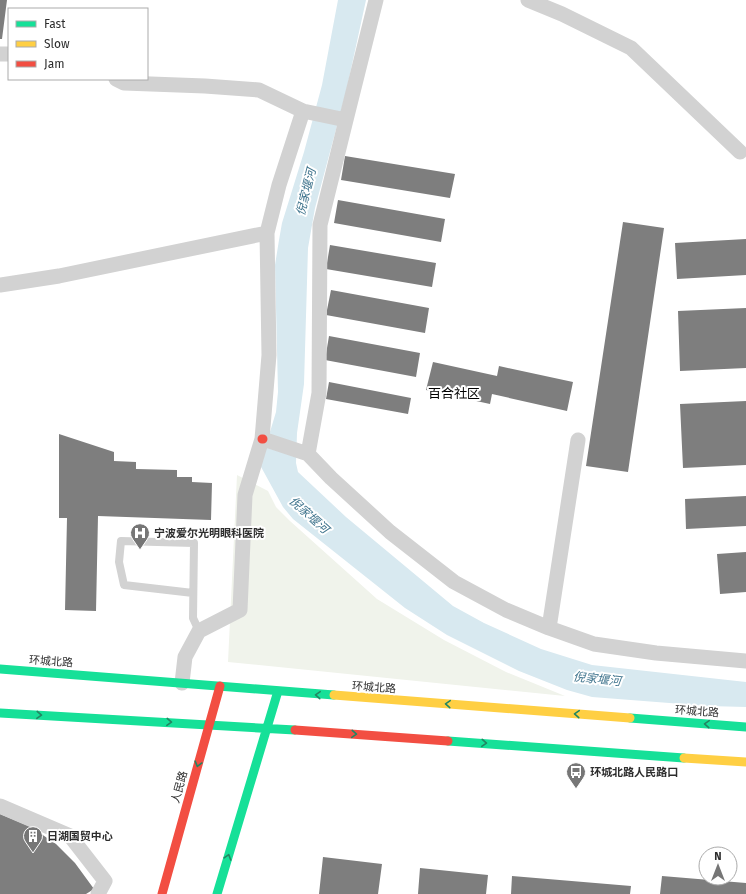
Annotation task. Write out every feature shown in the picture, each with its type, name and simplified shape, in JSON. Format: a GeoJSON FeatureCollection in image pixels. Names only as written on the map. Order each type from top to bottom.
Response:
{"type":"FeatureCollection","features":[{"type":"Feature","properties":{"kind":"main road","name":"环城北路"},"geometry":{"type":"LineString","coordinates":[[0,669],[278,692],[746,727]]}},
{"type":"Feature","properties":{"kind":"main road","name":"人民路"},"geometry":{"type":"LineString","coordinates":[[162,894],[220,686]]}},
{"type":"Feature","properties":{"kind":"main road"},"geometry":{"type":"LineString","coordinates":[[217,894],[278,692]]}},
{"type":"Feature","properties":{"kind":"main road"},"geometry":{"type":"LineString","coordinates":[[0,713],[209,724],[746,762]]}},
{"type":"Feature","properties":{"kind":"street"},"geometry":{"type":"LineString","coordinates":[[308,454],[318,393],[320,225],[376,0]]}},
{"type":"Feature","properties":{"kind":"street"},"geometry":{"type":"LineString","coordinates":[[528,0],[562,14],[631,48],[740,152]]}},
{"type":"Feature","properties":{"kind":"street"},"geometry":{"type":"LineString","coordinates":[[118,80],[124,84],[205,86],[259,90],[303,111],[345,120]]}},
{"type":"Feature","properties":{"kind":"street"},"geometry":{"type":"LineString","coordinates":[[182,683],[185,657],[199,631],[240,610],[245,495],[262,439],[269,355],[266,233],[279,184],[303,111]]}},
{"type":"Feature","properties":{"kind":"street"},"geometry":{"type":"LineString","coordinates":[[0,285],[67,274],[266,233]]}},
{"type":"Feature","properties":{"kind":"street"},"geometry":{"type":"LineString","coordinates":[[262,439],[308,454],[331,478],[390,532],[454,582],[506,610],[549,628],[594,644],[656,653],[746,661]]}},
{"type":"Feature","properties":{"kind":"street"},"geometry":{"type":"LineString","coordinates":[[549,628],[578,440]]}},
{"type":"Feature","properties":{"kind":"street"},"geometry":{"type":"LineString","coordinates":[[0,806],[70,836],[105,881],[98,894]]}},
{"type":"Feature","properties":{"kind":"lane"},"geometry":{"type":"LineString","coordinates":[[193,594],[124,585],[119,562],[121,541],[194,543],[193,618],[199,631]]}},
{"type":"Feature","properties":{"kind":"shaded area"},"geometry":{"type":"Polygon","coordinates":[[[237,475],[268,491],[276,507],[290,521],[377,599],[444,640],[506,672],[565,696],[228,662],[237,475]]]}},
{"type":"Feature","properties":{"kind":"water","name":"倪家堰河"},"geometry":{"type":"Polygon","coordinates":[[[338,0],[366,0],[346,92],[315,208],[308,248],[304,384],[297,433],[296,463],[298,472],[346,517],[453,606],[484,623],[541,649],[592,665],[746,682],[746,707],[708,706],[592,697],[567,690],[519,671],[447,635],[405,608],[293,519],[283,507],[260,465],[276,412],[278,392],[275,265],[282,223],[304,152],[322,85],[338,0]]]}},
{"type":"Feature","properties":{"kind":"building"},"geometry":{"type":"Polygon","coordinates":[[[0,0],[7,0],[2,39],[0,39],[0,0]]]}},
{"type":"Feature","properties":{"kind":"building"},"geometry":{"type":"Polygon","coordinates":[[[345,156],[455,174],[450,198],[341,180],[345,156]]]}},
{"type":"Feature","properties":{"kind":"building"},"geometry":{"type":"Polygon","coordinates":[[[338,200],[445,219],[441,242],[334,223],[338,200]]]}},
{"type":"Feature","properties":{"kind":"building"},"geometry":{"type":"Polygon","coordinates":[[[623,222],[664,228],[628,472],[586,466],[623,222]]]}},
{"type":"Feature","properties":{"kind":"building"},"geometry":{"type":"Polygon","coordinates":[[[746,239],[746,275],[677,279],[675,243],[746,239]]]}},
{"type":"Feature","properties":{"kind":"building"},"geometry":{"type":"Polygon","coordinates":[[[330,245],[436,263],[432,287],[326,269],[330,245]]]}},
{"type":"Feature","properties":{"kind":"building"},"geometry":{"type":"Polygon","coordinates":[[[331,290],[429,308],[425,333],[326,315],[331,290]]]}},
{"type":"Feature","properties":{"kind":"building"},"geometry":{"type":"Polygon","coordinates":[[[746,308],[746,368],[680,371],[678,311],[746,308]]]}},
{"type":"Feature","properties":{"kind":"building"},"geometry":{"type":"Polygon","coordinates":[[[329,336],[420,353],[416,377],[325,360],[329,336]]]}},
{"type":"Feature","properties":{"kind":"building"},"geometry":{"type":"Polygon","coordinates":[[[433,362],[497,376],[499,366],[573,382],[567,411],[492,394],[490,404],[426,390],[433,362]]]}},
{"type":"Feature","properties":{"kind":"building"},"geometry":{"type":"Polygon","coordinates":[[[329,382],[411,398],[408,414],[326,399],[329,382]]]}},
{"type":"Feature","properties":{"kind":"building"},"geometry":{"type":"Polygon","coordinates":[[[746,401],[746,465],[683,468],[680,404],[746,401]]]}},
{"type":"Feature","properties":{"kind":"building"},"geometry":{"type":"Polygon","coordinates":[[[59,434],[114,452],[114,461],[136,462],[136,469],[177,470],[177,477],[192,477],[192,482],[212,483],[211,520],[98,516],[96,611],[65,610],[67,518],[59,518],[59,434]]]}},
{"type":"Feature","properties":{"kind":"building"},"geometry":{"type":"Polygon","coordinates":[[[746,496],[746,526],[686,529],[685,499],[746,496]]]}},
{"type":"Feature","properties":{"kind":"building"},"geometry":{"type":"Polygon","coordinates":[[[746,552],[746,592],[720,594],[717,554],[746,552]]]}},
{"type":"Feature","properties":{"kind":"building","name":"日湖国贸中心"},"geometry":{"type":"Polygon","coordinates":[[[0,814],[31,827],[56,844],[75,863],[94,889],[86,894],[0,894],[0,814]]]}},
{"type":"Feature","properties":{"kind":"building"},"geometry":{"type":"Polygon","coordinates":[[[323,857],[382,864],[378,894],[319,894],[323,857]]]}},
{"type":"Feature","properties":{"kind":"building"},"geometry":{"type":"Polygon","coordinates":[[[420,868],[488,875],[486,894],[418,894],[420,868]]]}},
{"type":"Feature","properties":{"kind":"building"},"geometry":{"type":"Polygon","coordinates":[[[512,876],[631,886],[630,894],[511,894],[512,876]]]}},
{"type":"Feature","properties":{"kind":"building"},"geometry":{"type":"Polygon","coordinates":[[[662,876],[698,879],[698,886],[738,886],[738,882],[746,883],[746,894],[660,894],[662,876]]]}},
{"type":"Feature","properties":{"kind":"traffic: fast"},"geometry":{"type":"LineString","coordinates":[[0,669],[334,695]]}},
{"type":"Feature","properties":{"kind":"traffic: fast"},"geometry":{"type":"LineString","coordinates":[[217,894],[278,691]]}},
{"type":"Feature","properties":{"kind":"traffic: fast"},"geometry":{"type":"LineString","coordinates":[[0,713],[295,730]]}},
{"type":"Feature","properties":{"kind":"traffic: fast"},"geometry":{"type":"LineString","coordinates":[[630,718],[746,727]]}},
{"type":"Feature","properties":{"kind":"traffic: fast"},"geometry":{"type":"LineString","coordinates":[[448,741],[684,758]]}},
{"type":"Feature","properties":{"kind":"traffic: slow"},"geometry":{"type":"LineString","coordinates":[[334,695],[630,718]]}},
{"type":"Feature","properties":{"kind":"traffic: slow"},"geometry":{"type":"LineString","coordinates":[[684,758],[746,762]]}},
{"type":"Feature","properties":{"kind":"traffic: jam"},"geometry":{"type":"LineString","coordinates":[[162,894],[220,686]]}},
{"type":"Feature","properties":{"kind":"traffic: jam"},"geometry":{"type":"LineString","coordinates":[[295,730],[448,741]]}},
{"type":"Feature","properties":{"kind":"place","name":"宁波爱尔光明眼科医院"},"geometry":{"type":"Point","coordinates":[140,550]}},
{"type":"Feature","properties":{"kind":"place","name":"环城北路人民路口"},"geometry":{"type":"Point","coordinates":[576,789]}},
{"type":"Feature","properties":{"kind":"place","name":"日湖国贸中心"},"geometry":{"type":"Point","coordinates":[33,853]}},
{"type":"Feature","properties":{"kind":"district","name":"百合社区"},"geometry":{"type":"Point","coordinates":[454,393]}}]}
